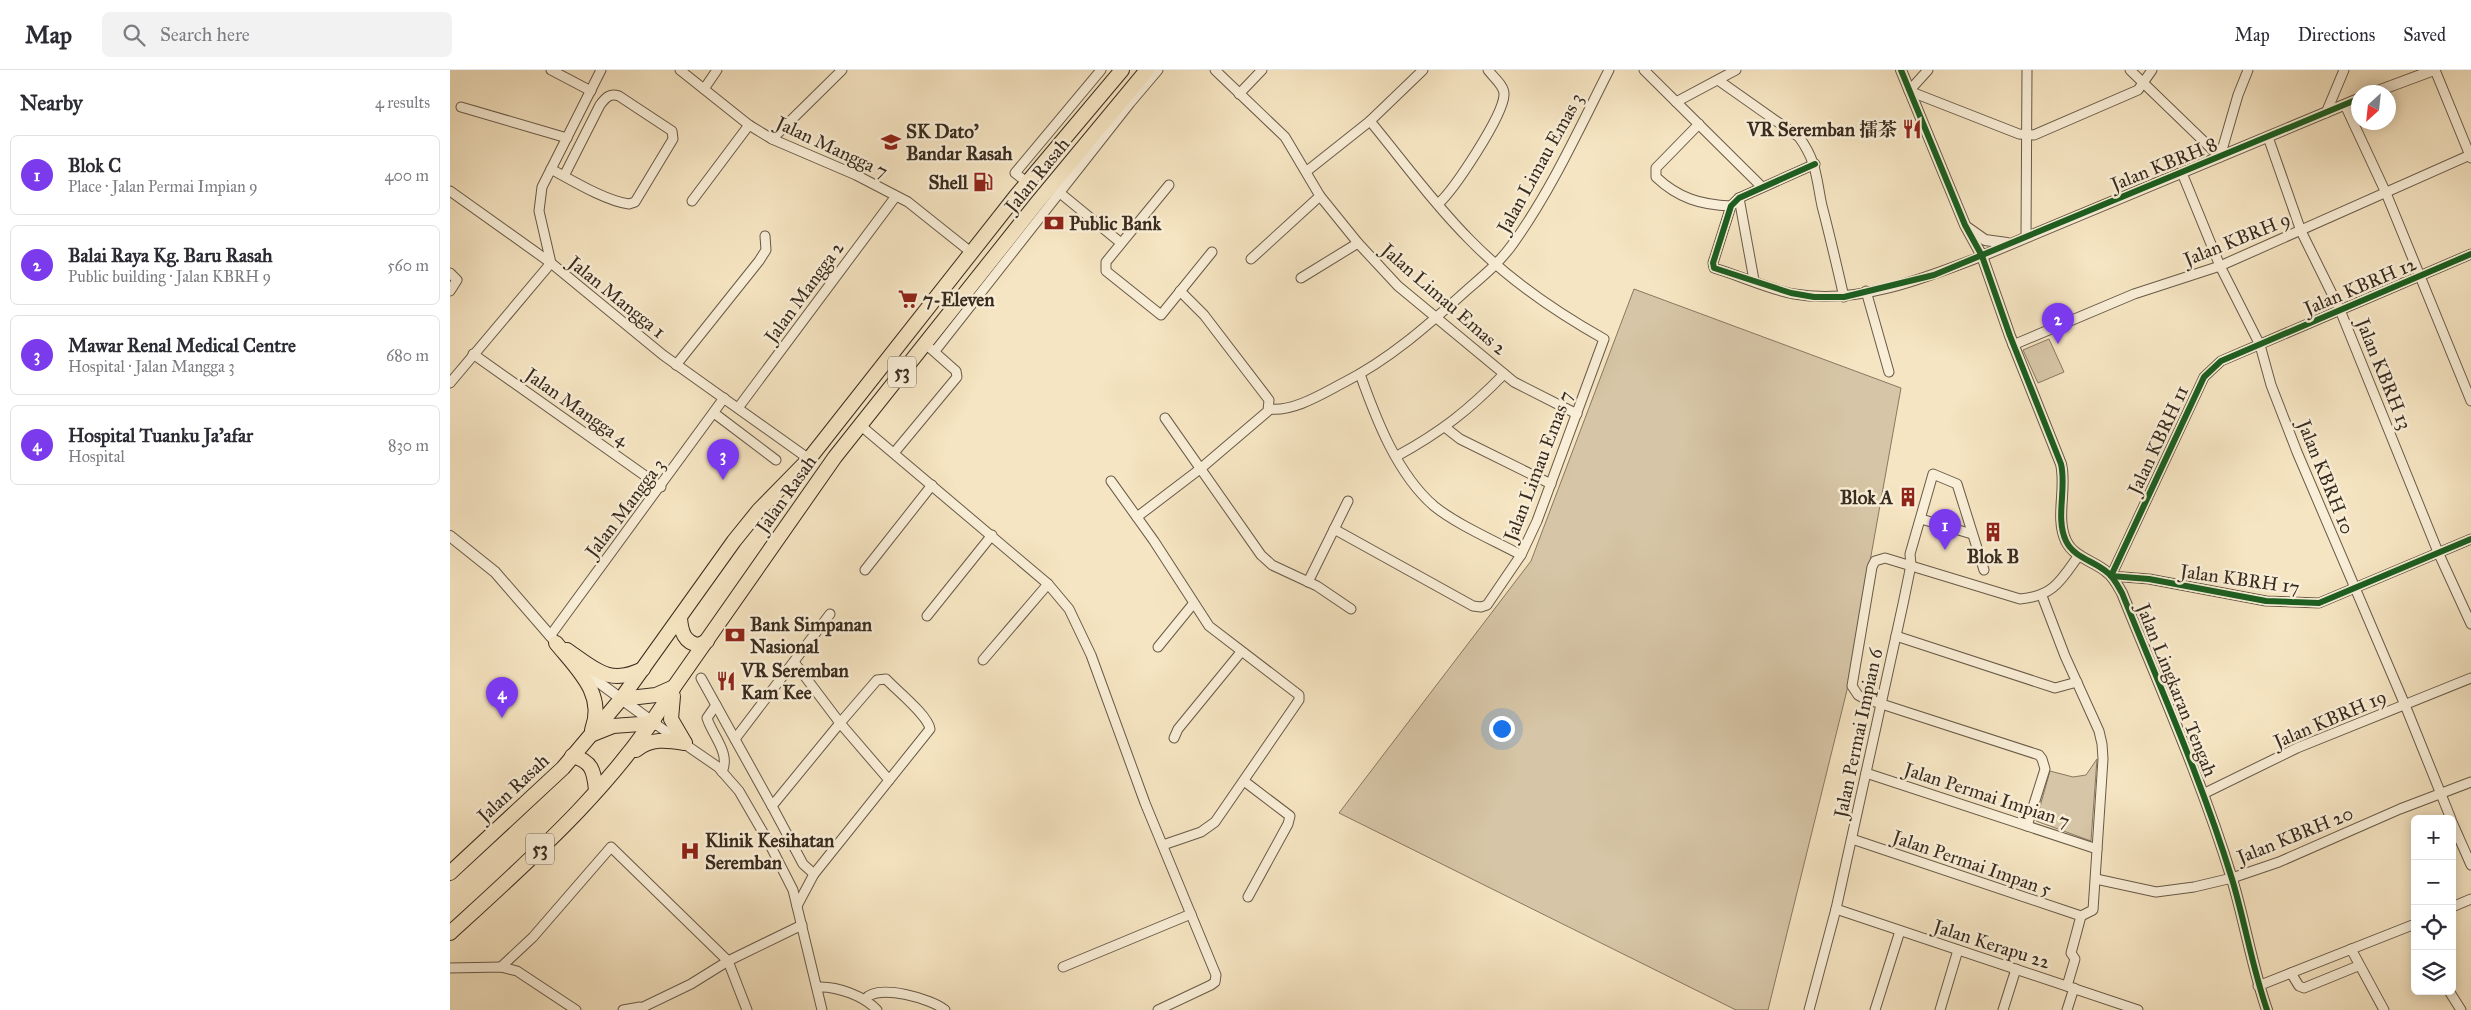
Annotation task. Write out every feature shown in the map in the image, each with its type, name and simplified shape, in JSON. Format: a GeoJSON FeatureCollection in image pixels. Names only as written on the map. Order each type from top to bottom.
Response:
{"type":"FeatureCollection","features":[{"type":"Feature","properties":{"kind":"highway","name":"Jalan Rasah"},"geometry":{"type":"LineString","coordinates":[[450,873],[563,768],[621,699],[734,541],[759,510],[808,459],[1066,135],[1122,70]]}},
{"type":"Feature","properties":{"kind":"highway","name":"Jalan Rasah"},"geometry":{"type":"LineString","coordinates":[[450,933],[528,861],[624,760],[654,723],[674,688],[835,457],[860,425],[930,347],[1148,70]]}},
{"type":"Feature","properties":{"kind":"highway"},"geometry":{"type":"LineString","coordinates":[[680,618],[683,633],[689,642],[699,644],[707,641]]}},
{"type":"Feature","properties":{"kind":"highway"},"geometry":{"type":"LineString","coordinates":[[553,639],[602,674],[620,678],[644,668]]}},
{"type":"Feature","properties":{"kind":"highway"},"geometry":{"type":"LineString","coordinates":[[553,639],[589,684],[596,696],[597,719],[590,735]]}},
{"type":"Feature","properties":{"kind":"highway"},"geometry":{"type":"LineString","coordinates":[[621,699],[656,695],[674,688]]}},
{"type":"Feature","properties":{"kind":"highway"},"geometry":{"type":"LineString","coordinates":[[674,688],[670,719],[685,743]]}},
{"type":"Feature","properties":{"kind":"highway"},"geometry":{"type":"LineString","coordinates":[[590,735],[613,726],[654,723]]}},
{"type":"Feature","properties":{"kind":"highway"},"geometry":{"type":"LineString","coordinates":[[624,760],[645,743],[665,740],[685,743]]}},
{"type":"Feature","properties":{"kind":"highway"},"geometry":{"type":"LineString","coordinates":[[572,756],[580,758],[591,766],[594,772],[596,790]]}},
{"type":"Feature","properties":{"kind":"street"},"geometry":{"type":"LineString","coordinates":[[550,70],[589,94],[600,105]]}},
{"type":"Feature","properties":{"kind":"street","name":"Jalan Mangga 1"},"geometry":{"type":"LineString","coordinates":[[602,70],[542,187],[540,211],[551,263],[676,365],[808,459]]}},
{"type":"Feature","properties":{"kind":"street","name":"Jalan Mangga 7"},"geometry":{"type":"LineString","coordinates":[[680,70],[749,125],[772,139],[856,175],[918,208],[972,253]]}},
{"type":"Feature","properties":{"kind":"street"},"geometry":{"type":"LineString","coordinates":[[704,89],[717,70]]}},
{"type":"Feature","properties":{"kind":"street"},"geometry":{"type":"LineString","coordinates":[[772,139],[842,70]]}},
{"type":"Feature","properties":{"kind":"street"},"geometry":{"type":"LineString","coordinates":[[1028,183],[1015,173],[1101,70]]}},
{"type":"Feature","properties":{"kind":"street"},"geometry":{"type":"LineString","coordinates":[[894,452],[956,379],[956,371],[930,347],[1060,193],[1158,70]]}},
{"type":"Feature","properties":{"kind":"street","name":"Jalan Limau Emas 2"},"geometry":{"type":"LineString","coordinates":[[1216,70],[1286,137],[1308,171],[1320,196],[1358,243],[1398,286],[1504,374],[1525,388],[1576,414]]}},
{"type":"Feature","properties":{"kind":"street"},"geometry":{"type":"LineString","coordinates":[[1239,94],[1262,70]]}},
{"type":"Feature","properties":{"kind":"street"},"geometry":{"type":"LineString","coordinates":[[1308,171],[1370,121],[1423,70]]}},
{"type":"Feature","properties":{"kind":"street"},"geometry":{"type":"LineString","coordinates":[[1438,204],[1458,181],[1486,136],[1504,98],[1504,90],[1488,70]]}},
{"type":"Feature","properties":{"kind":"street","name":"Jalan Limau Emas 3"},"geometry":{"type":"LineString","coordinates":[[1269,409],[1287,408],[1360,374],[1406,344],[1437,319],[1497,264],[1517,238],[1554,178],[1609,70]]}},
{"type":"Feature","properties":{"kind":"street"},"geometry":{"type":"LineString","coordinates":[[1644,70],[1762,186]]}},
{"type":"Feature","properties":{"kind":"street"},"geometry":{"type":"LineString","coordinates":[[1676,102],[1736,70]]}},
{"type":"Feature","properties":{"kind":"street","name":"Jalan Lingkaran Tengah"},"geometry":{"type":"LineString","coordinates":[[1901,70],[1965,225],[1982,256],[2013,345],[2061,464],[2064,476],[2061,516],[2064,537],[2069,546],[2079,555],[2111,576],[2122,592],[2203,794],[2232,878],[2258,986],[2267,1010]]}},
{"type":"Feature","properties":{"kind":"street"},"geometry":{"type":"LineString","coordinates":[[1928,70],[1909,91],[2019,134],[2034,134],[2138,90],[2152,70]]}},
{"type":"Feature","properties":{"kind":"street"},"geometry":{"type":"LineString","coordinates":[[2026,237],[2027,70]]}},
{"type":"Feature","properties":{"kind":"street"},"geometry":{"type":"LineString","coordinates":[[2130,70],[2220,157],[2238,95],[2248,70]]}},
{"type":"Feature","properties":{"kind":"street"},"geometry":{"type":"LineString","coordinates":[[2326,113],[2344,70]]}},
{"type":"Feature","properties":{"kind":"street"},"geometry":{"type":"LineString","coordinates":[[2394,85],[2435,70],[2470,156]]}},
{"type":"Feature","properties":{"kind":"street"},"geometry":{"type":"LineString","coordinates":[[1718,80],[1799,137],[1815,164],[1844,297]]}},
{"type":"Feature","properties":{"kind":"street"},"geometry":{"type":"LineString","coordinates":[[551,169],[564,176],[616,200],[629,204],[635,202],[673,139],[672,131],[619,96],[613,94],[608,96],[600,105],[564,176]]}},
{"type":"Feature","properties":{"kind":"street","name":"Jalan KBRH 8"},"geometry":{"type":"LineString","coordinates":[[1982,256],[2351,102]]}},
{"type":"Feature","properties":{"kind":"street"},"geometry":{"type":"LineString","coordinates":[[2345,105],[2386,193],[2471,401]]}},
{"type":"Feature","properties":{"kind":"street"},"geometry":{"type":"LineString","coordinates":[[461,108],[567,138]]}},
{"type":"Feature","properties":{"kind":"street"},"geometry":{"type":"LineString","coordinates":[[1370,121],[1469,240],[1497,264]]}},
{"type":"Feature","properties":{"kind":"street"},"geometry":{"type":"LineString","coordinates":[[1699,124],[1656,168],[1656,177],[1667,187],[1686,199],[1716,206],[1731,206]]}},
{"type":"Feature","properties":{"kind":"street"},"geometry":{"type":"LineString","coordinates":[[692,200],[749,125]]}},
{"type":"Feature","properties":{"kind":"street"},"geometry":{"type":"LineString","coordinates":[[1054,125],[1066,135]]}},
{"type":"Feature","properties":{"kind":"street","name":"Jalan KBRH 13"},"geometry":{"type":"LineString","coordinates":[[2268,137],[2301,231],[2340,310],[2438,552],[2471,624]]}},
{"type":"Feature","properties":{"kind":"street","name":"Jalan KBRH 9"},"geometry":{"type":"LineString","coordinates":[[2013,345],[2153,287],[2220,266],[2470,156]]}},
{"type":"Feature","properties":{"kind":"street"},"geometry":{"type":"LineString","coordinates":[[1815,164],[1762,186],[1739,198],[1731,206],[1713,263],[1714,268],[1791,293],[1844,297],[1934,275],[1982,256]]}},
{"type":"Feature","properties":{"kind":"street","name":"Jalan KBRH 10"},"geometry":{"type":"LineString","coordinates":[[2182,173],[2220,266],[2260,344],[2271,386],[2354,588],[2406,705],[2450,815]]}},
{"type":"Feature","properties":{"kind":"street"},"geometry":{"type":"LineString","coordinates":[[1169,185],[1106,262],[1106,271],[1157,313],[1164,314],[1212,252]]}},
{"type":"Feature","properties":{"kind":"street"},"geometry":{"type":"LineString","coordinates":[[450,191],[551,263],[450,383]]}},
{"type":"Feature","properties":{"kind":"street"},"geometry":{"type":"LineString","coordinates":[[1060,193],[1121,243]]}},
{"type":"Feature","properties":{"kind":"street","name":"Jalan Mangga 2"},"geometry":{"type":"LineString","coordinates":[[738,408],[896,196]]}},
{"type":"Feature","properties":{"kind":"street"},"geometry":{"type":"LineString","coordinates":[[1251,259],[1320,196]]}},
{"type":"Feature","properties":{"kind":"street"},"geometry":{"type":"LineString","coordinates":[[1739,198],[1754,280]]}},
{"type":"Feature","properties":{"kind":"street"},"geometry":{"type":"LineString","coordinates":[[1965,225],[1985,240],[2010,243]]}},
{"type":"Feature","properties":{"kind":"street"},"geometry":{"type":"LineString","coordinates":[[676,365],[759,261],[766,250],[765,236]]}},
{"type":"Feature","properties":{"kind":"street"},"geometry":{"type":"LineString","coordinates":[[1301,278],[1358,243]]}},
{"type":"Feature","properties":{"kind":"street","name":"Jalan KBRH 12"},"geometry":{"type":"LineString","coordinates":[[2260,344],[2471,254]]}},
{"type":"Feature","properties":{"kind":"street","name":"Jalan Limau Emas 7"},"geometry":{"type":"LineString","coordinates":[[1334,528],[1473,606],[1481,607],[1487,605],[1521,555],[1551,484],[1604,339],[1560,314],[1497,264]]}},
{"type":"Feature","properties":{"kind":"street"},"geometry":{"type":"LineString","coordinates":[[450,272],[457,280],[450,291]]}},
{"type":"Feature","properties":{"kind":"street"},"geometry":{"type":"LineString","coordinates":[[1137,517],[1200,469],[1269,409],[1269,400],[1239,359],[1180,291]]}},
{"type":"Feature","properties":{"kind":"street"},"geometry":{"type":"LineString","coordinates":[[1866,291],[1889,372]]}},
{"type":"Feature","properties":{"kind":"street","name":"Jalan KBRH 11"},"geometry":{"type":"LineString","coordinates":[[2111,576],[2204,377],[2221,361],[2260,344]]}},
{"type":"Feature","properties":{"kind":"street","name":"Jalan Mangga 4"},"geometry":{"type":"LineString","coordinates":[[473,354],[661,487]]}},
{"type":"Feature","properties":{"kind":"street"},"geometry":{"type":"LineString","coordinates":[[1360,374],[1383,436],[1422,494],[1436,507],[1521,555]]}},
{"type":"Feature","properties":{"kind":"street"},"geometry":{"type":"LineString","coordinates":[[1397,456],[1446,428],[1472,406],[1504,374]]}},
{"type":"Feature","properties":{"kind":"street","name":"Jalan Mangga 3"},"geometry":{"type":"LineString","coordinates":[[553,639],[724,398]]}},
{"type":"Feature","properties":{"kind":"street"},"geometry":{"type":"LineString","coordinates":[[714,413],[776,460]]}},
{"type":"Feature","properties":{"kind":"street"},"geometry":{"type":"LineString","coordinates":[[1166,418],[1262,555],[1272,565],[1308,582],[1351,609]]}},
{"type":"Feature","properties":{"kind":"street"},"geometry":{"type":"LineString","coordinates":[[860,425],[1048,584],[1069,609],[1091,655],[1144,803],[1216,975],[1215,982],[1158,1010]]}},
{"type":"Feature","properties":{"kind":"street"},"geometry":{"type":"LineString","coordinates":[[1446,428],[1455,436],[1551,484]]}},
{"type":"Feature","properties":{"kind":"street","name":"Jalan Permai Impian 6"},"geometry":{"type":"LineString","coordinates":[[1809,1010],[1836,909],[1852,839],[1911,565],[1910,554],[1933,474],[1957,484],[1972,534]]}},
{"type":"Feature","properties":{"kind":"street"},"geometry":{"type":"LineString","coordinates":[[1111,481],[1209,626],[1299,695],[1299,700],[1222,814],[1207,829],[1163,845]]}},
{"type":"Feature","properties":{"kind":"street"},"geometry":{"type":"LineString","coordinates":[[865,570],[932,485]]}},
{"type":"Feature","properties":{"kind":"street"},"geometry":{"type":"LineString","coordinates":[[1308,582],[1348,501]]}},
{"type":"Feature","properties":{"kind":"street"},"geometry":{"type":"LineString","coordinates":[[1921,519],[1972,534],[1984,570]]}},
{"type":"Feature","properties":{"kind":"street"},"geometry":{"type":"LineString","coordinates":[[927,616],[992,535]]}},
{"type":"Feature","properties":{"kind":"street"},"geometry":{"type":"LineString","coordinates":[[450,536],[495,572],[553,639],[601,684],[685,743],[722,772],[739,791],[768,841],[793,890],[818,987],[822,1010]]}},
{"type":"Feature","properties":{"kind":"street","name":"Jalan KBRH 17"},"geometry":{"type":"LineString","coordinates":[[2111,576],[2149,579],[2266,601],[2302,604],[2320,603],[2471,539]]}},
{"type":"Feature","properties":{"kind":"street"},"geometry":{"type":"LineString","coordinates":[[2027,826],[2045,769],[2042,758],[2038,755],[1881,704],[1858,695],[1852,686],[1872,567],[1875,562],[1885,558],[2020,600],[2042,596],[2058,584],[2079,555]]}},
{"type":"Feature","properties":{"kind":"street"},"geometry":{"type":"LineString","coordinates":[[984,660],[1048,584]]}},
{"type":"Feature","properties":{"kind":"street"},"geometry":{"type":"LineString","coordinates":[[2042,596],[2099,731],[2102,744],[2093,910],[2082,916],[2071,953],[2075,959],[2067,1010]]}},
{"type":"Feature","properties":{"kind":"street"},"geometry":{"type":"LineString","coordinates":[[1158,647],[1193,604]]}},
{"type":"Feature","properties":{"kind":"street"},"geometry":{"type":"LineString","coordinates":[[735,739],[830,614]]}},
{"type":"Feature","properties":{"kind":"street"},"geometry":{"type":"LineString","coordinates":[[1896,636],[2055,688],[2077,682]]}},
{"type":"Feature","properties":{"kind":"street"},"geometry":{"type":"LineString","coordinates":[[1174,738],[1178,729],[1241,652]]}},
{"type":"Feature","properties":{"kind":"street"},"geometry":{"type":"LineString","coordinates":[[794,662],[840,723],[889,780]]}},
{"type":"Feature","properties":{"kind":"street"},"geometry":{"type":"LineString","coordinates":[[701,678],[803,864],[814,874]]}},
{"type":"Feature","properties":{"kind":"street"},"geometry":{"type":"LineString","coordinates":[[772,806],[877,680],[881,678],[886,679],[928,722],[929,732],[814,874],[797,906]]}},
{"type":"Feature","properties":{"kind":"street","name":"Jalan KBRH 19"},"geometry":{"type":"LineString","coordinates":[[2203,794],[2297,748],[2471,678]]}},
{"type":"Feature","properties":{"kind":"street"},"geometry":{"type":"LineString","coordinates":[[716,705],[707,718],[723,750],[724,765],[722,772]]}},
{"type":"Feature","properties":{"kind":"street","name":"Jalan Permai Impian 7"},"geometry":{"type":"LineString","coordinates":[[1866,773],[2097,849]]}},
{"type":"Feature","properties":{"kind":"street"},"geometry":{"type":"LineString","coordinates":[[1244,782],[1290,816],[1288,824],[1248,898]]}},
{"type":"Feature","properties":{"kind":"street","name":"Jalan KBRH 20"},"geometry":{"type":"LineString","coordinates":[[2096,879],[2156,892],[2194,887],[2232,878],[2279,862],[2400,809],[2471,782]]}},
{"type":"Feature","properties":{"kind":"street","name":"Jalan KBRH 10"},"geometry":{"type":"LineString","coordinates":[[2456,829],[2471,865]]}},
{"type":"Feature","properties":{"kind":"street","name":"Jalan Permai Impan 5"},"geometry":{"type":"LineString","coordinates":[[1852,839],[2082,916]]}},
{"type":"Feature","properties":{"kind":"street"},"geometry":{"type":"LineString","coordinates":[[501,967],[532,937],[611,847],[728,961],[747,1010]]}},
{"type":"Feature","properties":{"kind":"street"},"geometry":{"type":"LineString","coordinates":[[2456,905],[2471,899]]}},
{"type":"Feature","properties":{"kind":"street","name":"Jalan Kerapu 22"},"geometry":{"type":"LineString","coordinates":[[1836,909],[2138,1010]]}},
{"type":"Feature","properties":{"kind":"street"},"geometry":{"type":"LineString","coordinates":[[1063,967],[1192,914]]}},
{"type":"Feature","properties":{"kind":"street"},"geometry":{"type":"LineString","coordinates":[[623,1010],[639,1008],[691,984],[728,961],[802,926]]}},
{"type":"Feature","properties":{"kind":"street"},"geometry":{"type":"LineString","coordinates":[[2258,986],[2411,927]]}},
{"type":"Feature","properties":{"kind":"street"},"geometry":{"type":"LineString","coordinates":[[1875,1010],[1900,931]]}},
{"type":"Feature","properties":{"kind":"street"},"geometry":{"type":"LineString","coordinates":[[2351,949],[2358,966],[2384,1010]]}},
{"type":"Feature","properties":{"kind":"street"},"geometry":{"type":"LineString","coordinates":[[1940,1010],[1958,950]]}},
{"type":"Feature","properties":{"kind":"street"},"geometry":{"type":"LineString","coordinates":[[2291,972],[2299,986],[2304,988],[2358,966]]}},
{"type":"Feature","properties":{"kind":"street"},"geometry":{"type":"LineString","coordinates":[[450,968],[501,967],[518,971],[576,1010]]}},
{"type":"Feature","properties":{"kind":"street"},"geometry":{"type":"LineString","coordinates":[[2003,1010],[2016,969]]}},
{"type":"Feature","properties":{"kind":"street"},"geometry":{"type":"LineString","coordinates":[[818,987],[831,988],[865,999],[877,1010]]}},
{"type":"Feature","properties":{"kind":"street"},"geometry":{"type":"LineString","coordinates":[[865,999],[870,994],[900,994],[932,1001],[945,1010]]}},
{"type":"Feature","properties":{"kind":"street"},"geometry":{"type":"LineString","coordinates":[[2452,995],[2461,1010]]}},
{"type":"Feature","properties":{"kind":"shaded area"},"geometry":{"type":"Polygon","coordinates":[[[1634,289],[1901,388],[1847,690],[1768,1010],[1736,1010],[1339,813],[1531,561],[1634,289]]]}},
{"type":"Feature","properties":{"kind":"shaded area"},"geometry":{"type":"Polygon","coordinates":[[[2049,339],[2064,372],[2038,383],[2023,350],[2049,339]]]}},
{"type":"Feature","properties":{"kind":"shaded area"},"geometry":{"type":"Polygon","coordinates":[[[2097,759],[2091,841],[2036,821],[2050,771],[2073,777],[2086,775],[2097,759]]]}},
{"type":"Feature","properties":{"kind":"cycle path"},"geometry":{"type":"LineString","coordinates":[[1901,70],[1965,225],[1982,256],[2010,336],[2061,464],[2063,483],[2061,523],[2066,541],[2079,555],[2108,573],[2122,593],[2194,770],[2232,879],[2267,1010]]}},
{"type":"Feature","properties":{"kind":"cycle path"},"geometry":{"type":"LineString","coordinates":[[1815,164],[1739,198],[1731,206],[1713,263],[1714,268],[1791,293],[1814,297],[1844,297],[1934,275],[2351,102]]}},
{"type":"Feature","properties":{"kind":"cycle path"},"geometry":{"type":"LineString","coordinates":[[2471,254],[2221,361],[2204,377],[2111,576],[2149,579],[2266,601],[2319,603],[2471,539]]}},
{"type":"Feature","properties":{"kind":"place","name":"VR Seremban 擂茶"},"geometry":{"type":"Point","coordinates":[1912,129]}},
{"type":"Feature","properties":{"kind":"place","name":"SK Dato' Bandar Rasah"},"geometry":{"type":"Point","coordinates":[891,142]}},
{"type":"Feature","properties":{"kind":"place","name":"Shell"},"geometry":{"type":"Point","coordinates":[983,182]}},
{"type":"Feature","properties":{"kind":"place","name":"Public Bank"},"geometry":{"type":"Point","coordinates":[1054,223]}},
{"type":"Feature","properties":{"kind":"place","name":"7-Eleven"},"geometry":{"type":"Point","coordinates":[908,299]}},
{"type":"Feature","properties":{"kind":"place","name":"Balai Raya Kg. Baru Rasah"},"geometry":{"type":"Point","coordinates":[2058,344]}},
{"type":"Feature","properties":{"kind":"place","name":"Mawar Renal Medical Centre"},"geometry":{"type":"Point","coordinates":[723,480]}},
{"type":"Feature","properties":{"kind":"place","name":"Blok A"},"geometry":{"type":"Point","coordinates":[1908,497]}},
{"type":"Feature","properties":{"kind":"place","name":"Blok B"},"geometry":{"type":"Point","coordinates":[1993,532]}},
{"type":"Feature","properties":{"kind":"place","name":"Blok C"},"geometry":{"type":"Point","coordinates":[1945,550]}},
{"type":"Feature","properties":{"kind":"place","name":"Bank Simpanan Nasional"},"geometry":{"type":"Point","coordinates":[735,635]}},
{"type":"Feature","properties":{"kind":"place","name":"VR Seremban Kam Kee"},"geometry":{"type":"Point","coordinates":[726,681]}},
{"type":"Feature","properties":{"kind":"place","name":"Hospital Tuanku Ja'afar"},"geometry":{"type":"Point","coordinates":[502,718]}},
{"type":"Feature","properties":{"kind":"place","name":"Klinik Kesihatan Seremban"},"geometry":{"type":"Point","coordinates":[690,851]}}]}
